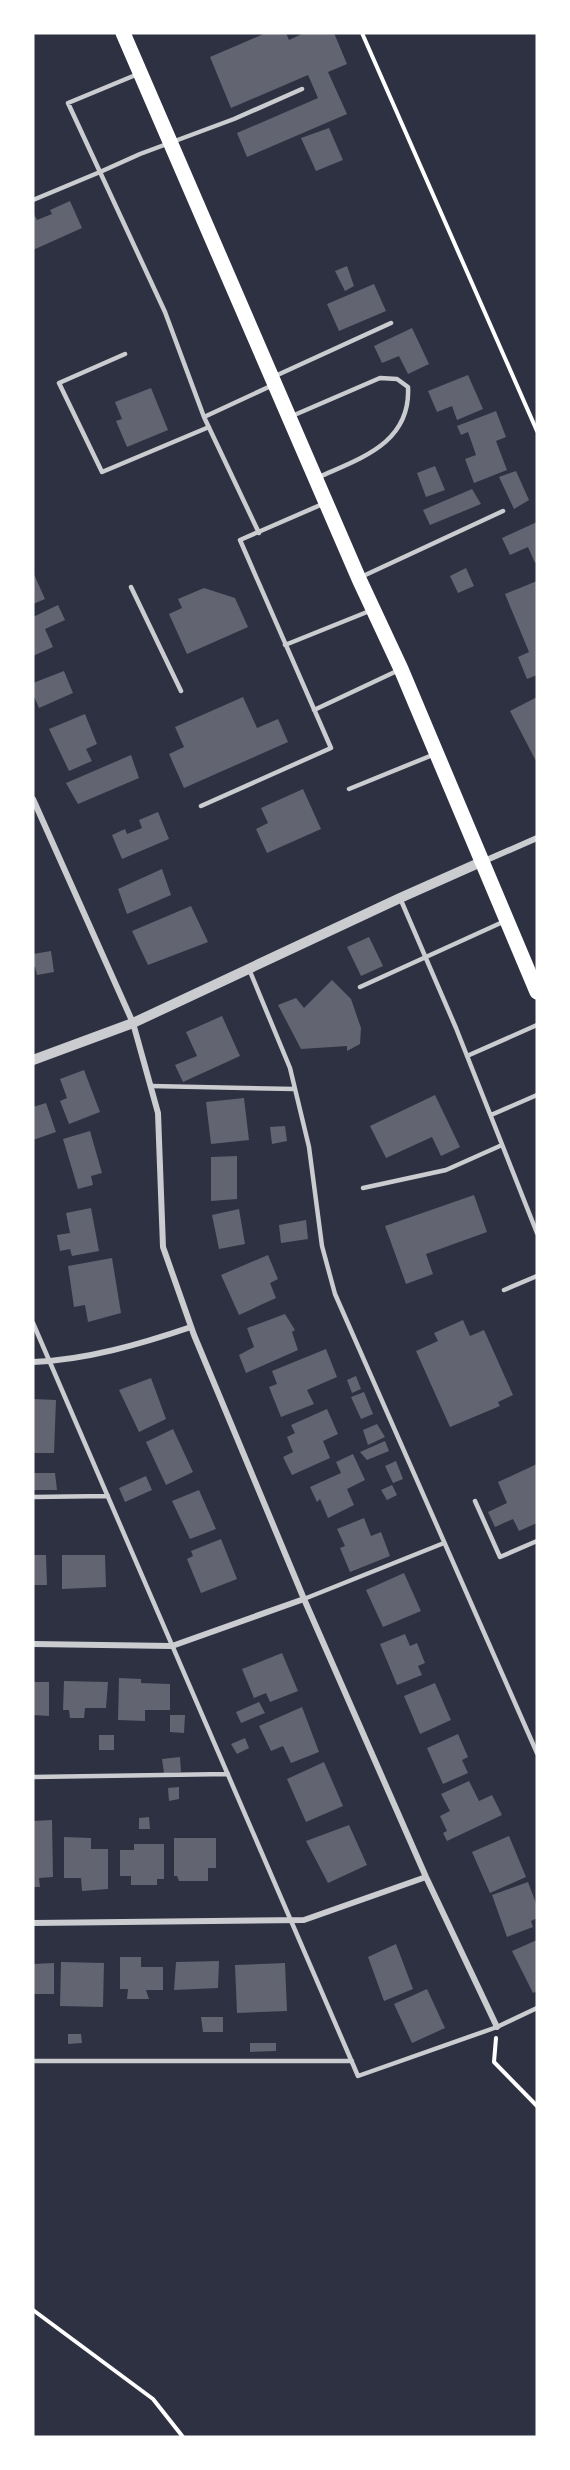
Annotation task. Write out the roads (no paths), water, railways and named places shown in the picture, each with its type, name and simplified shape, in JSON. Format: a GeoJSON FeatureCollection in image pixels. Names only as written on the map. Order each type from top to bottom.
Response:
{"type":"FeatureCollection","features":[{"type":"Feature","properties":{"kind":"main road"},"geometry":{"type":"LineString","coordinates":[[123,33],[317,477],[359,579],[401,669],[506,920],[533,970],[537,992]]}},
{"type":"Feature","properties":{"kind":"street"},"geometry":{"type":"LineString","coordinates":[[33,799],[133,1023],[159,1113],[163,1247],[191,1327],[304,1599],[426,1877],[497,2027]]}},
{"type":"Feature","properties":{"kind":"street"},"geometry":{"type":"LineString","coordinates":[[33,1060],[133,1023],[400,898],[537,838]]}},
{"type":"Feature","properties":{"kind":"street"},"geometry":{"type":"LineString","coordinates":[[33,1362],[110,1350],[191,1327]]}},
{"type":"Feature","properties":{"kind":"street"},"geometry":{"type":"LineString","coordinates":[[33,1644],[172,1646],[304,1599]]}},
{"type":"Feature","properties":{"kind":"street"},"geometry":{"type":"LineString","coordinates":[[33,1923],[304,1920],[426,1877]]}},
{"type":"Feature","properties":{"kind":"lane"},"geometry":{"type":"LineString","coordinates":[[141,73],[68,103],[165,312],[204,417],[259,532]]}},
{"type":"Feature","properties":{"kind":"lane"},"geometry":{"type":"LineString","coordinates":[[33,200],[302,89]]}},
{"type":"Feature","properties":{"kind":"lane"},"geometry":{"type":"LineString","coordinates":[[204,417],[391,323]]}},
{"type":"Feature","properties":{"kind":"lane"},"geometry":{"type":"LineString","coordinates":[[125,354],[59,383],[102,472],[209,427]]}},
{"type":"Feature","properties":{"kind":"lane"},"geometry":{"type":"LineString","coordinates":[[290,417],[380,378],[397,379],[408,387],[405,416],[391,438],[362,458],[317,477]]}},
{"type":"Feature","properties":{"kind":"lane"},"geometry":{"type":"LineString","coordinates":[[201,806],[331,748],[240,540],[327,502]]}},
{"type":"Feature","properties":{"kind":"lane"},"geometry":{"type":"LineString","coordinates":[[359,579],[503,510]]}},
{"type":"Feature","properties":{"kind":"lane"},"geometry":{"type":"LineString","coordinates":[[132,587],[181,691]]}},
{"type":"Feature","properties":{"kind":"lane"},"geometry":{"type":"LineString","coordinates":[[285,645],[373,610]]}},
{"type":"Feature","properties":{"kind":"lane"},"geometry":{"type":"LineString","coordinates":[[314,710],[401,669]]}},
{"type":"Feature","properties":{"kind":"lane"},"geometry":{"type":"LineString","coordinates":[[349,789],[436,754]]}},
{"type":"Feature","properties":{"kind":"lane"},"geometry":{"type":"LineString","coordinates":[[400,898],[467,1056],[537,1233]]}},
{"type":"Feature","properties":{"kind":"lane"},"geometry":{"type":"LineString","coordinates":[[360,987],[506,920]]}},
{"type":"Feature","properties":{"kind":"lane"},"geometry":{"type":"LineString","coordinates":[[249,969],[290,1068],[309,1147],[322,1246],[335,1294],[537,1753]]}},
{"type":"Feature","properties":{"kind":"lane"},"geometry":{"type":"LineString","coordinates":[[467,1056],[537,1025]]}},
{"type":"Feature","properties":{"kind":"lane"},"geometry":{"type":"LineString","coordinates":[[151,1086],[295,1089]]}},
{"type":"Feature","properties":{"kind":"lane"},"geometry":{"type":"LineString","coordinates":[[490,1115],[537,1095]]}},
{"type":"Feature","properties":{"kind":"lane"},"geometry":{"type":"LineString","coordinates":[[363,1188],[446,1170],[502,1145]]}},
{"type":"Feature","properties":{"kind":"lane"},"geometry":{"type":"LineString","coordinates":[[504,1290],[537,1276]]}},
{"type":"Feature","properties":{"kind":"lane"},"geometry":{"type":"LineString","coordinates":[[33,1323],[358,2076],[497,2027],[537,2008]]}},
{"type":"Feature","properties":{"kind":"lane"},"geometry":{"type":"LineString","coordinates":[[33,1497],[108,1496]]}},
{"type":"Feature","properties":{"kind":"lane"},"geometry":{"type":"LineString","coordinates":[[475,1501],[500,1557],[537,1541]]}},
{"type":"Feature","properties":{"kind":"lane"},"geometry":{"type":"LineString","coordinates":[[304,1599],[444,1543]]}},
{"type":"Feature","properties":{"kind":"lane"},"geometry":{"type":"LineString","coordinates":[[33,1777],[228,1774]]}},
{"type":"Feature","properties":{"kind":"lane"},"geometry":{"type":"LineString","coordinates":[[33,2061],[352,2061]]}}]}
